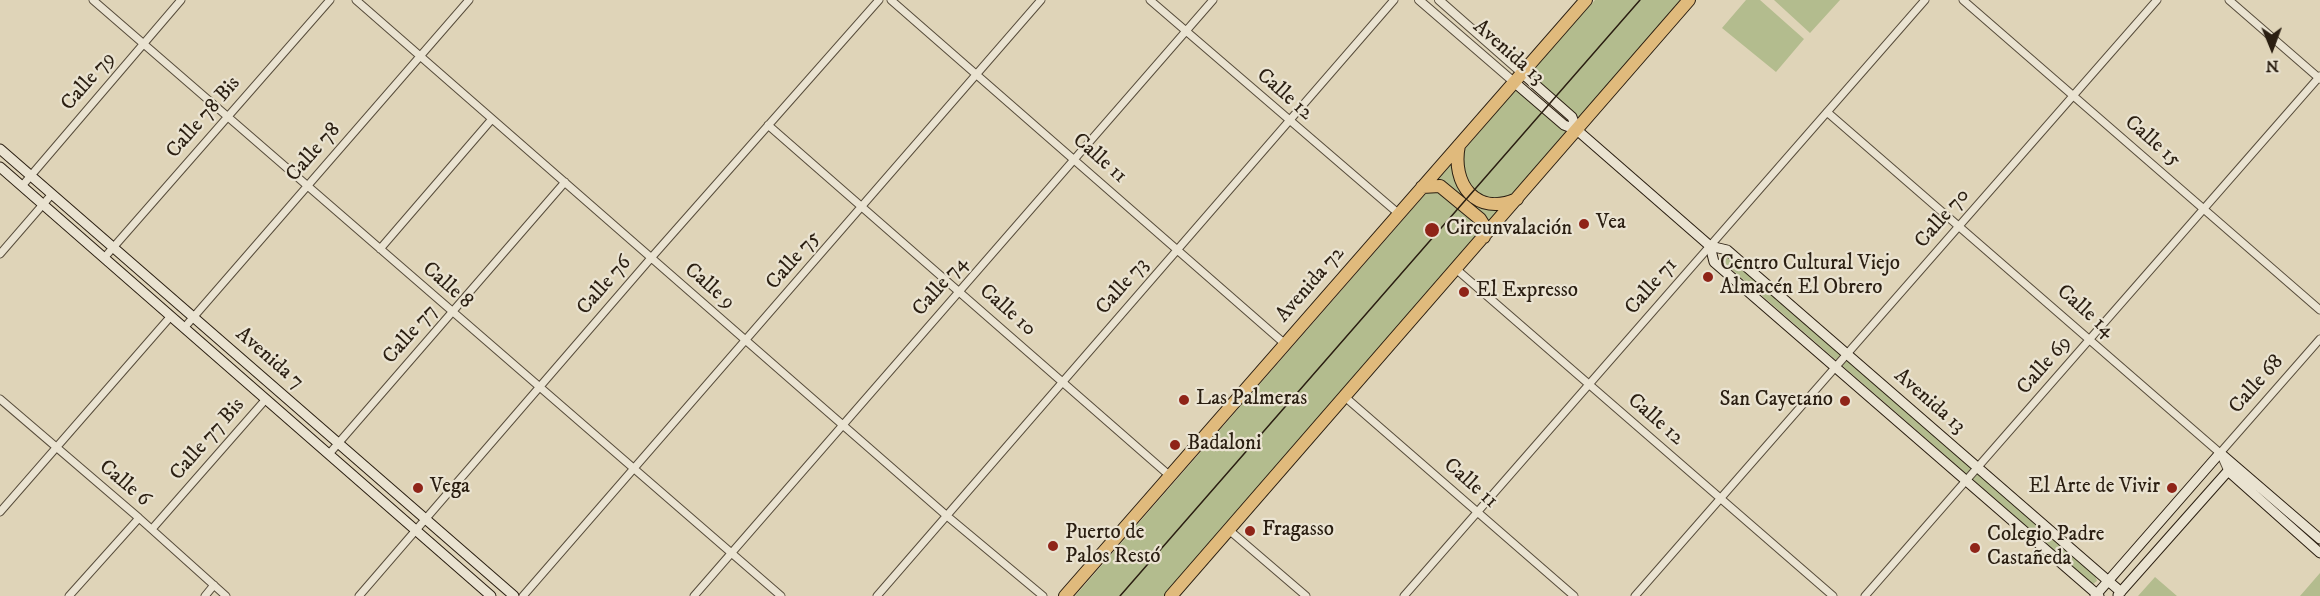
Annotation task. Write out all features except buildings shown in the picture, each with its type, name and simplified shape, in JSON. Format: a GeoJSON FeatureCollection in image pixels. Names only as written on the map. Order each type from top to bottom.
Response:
{"type":"FeatureCollection","features":[{"type":"Feature","properties":{"kind":"highway","name":"Avenida 72"},"geometry":{"type":"LineString","coordinates":[[1065,596],[1586,0]]}},
{"type":"Feature","properties":{"kind":"highway"},"geometry":{"type":"LineString","coordinates":[[1171,596],[1689,0]]}},
{"type":"Feature","properties":{"kind":"highway"},"geometry":{"type":"LineString","coordinates":[[1460,144],[1456,166],[1458,177],[1470,194],[1491,204],[1500,204],[1518,198]]}},
{"type":"Feature","properties":{"kind":"highway"},"geometry":{"type":"LineString","coordinates":[[1422,188],[1440,186],[1483,223],[1484,237]]}},
{"type":"Feature","properties":{"kind":"main road","name":"Avenida 13"},"geometry":{"type":"LineString","coordinates":[[1518,78],[1572,117],[1577,130],[1710,246],[1727,250],[2108,581],[2119,594]]}},
{"type":"Feature","properties":{"kind":"main road","name":"Avenida 7"},"geometry":{"type":"LineString","coordinates":[[0,149],[514,596]]}},
{"type":"Feature","properties":{"kind":"main road","name":"Avenida 7"},"geometry":{"type":"LineString","coordinates":[[0,167],[491,596]]}},
{"type":"Feature","properties":{"kind":"main road","name":"Avenida 13"},"geometry":{"type":"LineString","coordinates":[[1710,246],[1714,262],[2097,595]]}},
{"type":"Feature","properties":{"kind":"main road","name":"Calle 14"},"geometry":{"type":"LineString","coordinates":[[2220,453],[2320,539]]}},
{"type":"Feature","properties":{"kind":"main road","name":"Calle 68"},"geometry":{"type":"LineString","coordinates":[[2097,595],[2220,453]]}},
{"type":"Feature","properties":{"kind":"main road"},"geometry":{"type":"LineString","coordinates":[[2119,594],[2228,471],[2320,553]]}},
{"type":"Feature","properties":{"kind":"street","name":"Calle 8"},"geometry":{"type":"LineString","coordinates":[[93,0],[781,596]]}},
{"type":"Feature","properties":{"kind":"street","name":"Calle 79"},"geometry":{"type":"LineString","coordinates":[[22,186],[181,0]]}},
{"type":"Feature","properties":{"kind":"street","name":"Calle 78 Bis"},"geometry":{"type":"LineString","coordinates":[[104,258],[330,0]]}},
{"type":"Feature","properties":{"kind":"street","name":"Calle 9"},"geometry":{"type":"LineString","coordinates":[[356,0],[947,516],[1043,596]]}},
{"type":"Feature","properties":{"kind":"street","name":"Calle 78"},"geometry":{"type":"LineString","coordinates":[[184,328],[469,0]]}},
{"type":"Feature","properties":{"kind":"street","name":"Calle 76"},"geometry":{"type":"LineString","coordinates":[[359,596],[651,258],[879,0]]}},
{"type":"Feature","properties":{"kind":"street","name":"Calle 11"},"geometry":{"type":"LineString","coordinates":[[891,0],[1285,344]]}},
{"type":"Feature","properties":{"kind":"street","name":"Calle 75"},"geometry":{"type":"LineString","coordinates":[[523,596],[1041,0]]}},
{"type":"Feature","properties":{"kind":"street","name":"Calle 12"},"geometry":{"type":"LineString","coordinates":[[1150,0],[1289,122],[1399,214]]}},
{"type":"Feature","properties":{"kind":"street","name":"Calle 74"},"geometry":{"type":"LineString","coordinates":[[694,596],[1213,0]]}},
{"type":"Feature","properties":{"kind":"street","name":"Calle 73"},"geometry":{"type":"LineString","coordinates":[[877,596],[1394,0]]}},
{"type":"Feature","properties":{"kind":"street","name":"Avenida 13"},"geometry":{"type":"LineString","coordinates":[[1419,0],[1518,78]]}},
{"type":"Feature","properties":{"kind":"street","name":"Avenida 13"},"geometry":{"type":"LineString","coordinates":[[1439,0],[1518,78]]}},
{"type":"Feature","properties":{"kind":"street","name":"Calle 71"},"geometry":{"type":"LineString","coordinates":[[1404,596],[1925,0]]}},
{"type":"Feature","properties":{"kind":"street","name":"Calle 15"},"geometry":{"type":"LineString","coordinates":[[1963,0],[2320,310]]}},
{"type":"Feature","properties":{"kind":"street","name":"Calle 70"},"geometry":{"type":"LineString","coordinates":[[1635,596],[2157,0]]}},
{"type":"Feature","properties":{"kind":"street"},"geometry":{"type":"LineString","coordinates":[[2229,0],[2320,78]]}},
{"type":"Feature","properties":{"kind":"street","name":"Calle 69"},"geometry":{"type":"LineString","coordinates":[[1865,596],[2320,78]]}},
{"type":"Feature","properties":{"kind":"street","name":"Calle 14"},"geometry":{"type":"LineString","coordinates":[[1827,112],[2220,453]]}},
{"type":"Feature","properties":{"kind":"street"},"geometry":{"type":"LineString","coordinates":[[380,249],[492,119]]}},
{"type":"Feature","properties":{"kind":"street","name":"Calle 10"},"geometry":{"type":"LineString","coordinates":[[768,125],[1170,476]]}},
{"type":"Feature","properties":{"kind":"street","name":"Calle 77"},"geometry":{"type":"LineString","coordinates":[[329,454],[565,182]]}},
{"type":"Feature","properties":{"kind":"street"},"geometry":{"type":"LineString","coordinates":[[0,254],[52,194]]}},
{"type":"Feature","properties":{"kind":"street","name":"Calle 12"},"geometry":{"type":"LineString","coordinates":[[1456,269],[1833,596]]}},
{"type":"Feature","properties":{"kind":"street"},"geometry":{"type":"LineString","coordinates":[[0,512],[171,316]]}},
{"type":"Feature","properties":{"kind":"street","name":"Calle 68"},"geometry":{"type":"LineString","coordinates":[[2220,453],[2320,339]]}},
{"type":"Feature","properties":{"kind":"street","name":"Calle 11"},"geometry":{"type":"LineString","coordinates":[[1345,397],[1574,596]]}},
{"type":"Feature","properties":{"kind":"street","name":"Calle 6"},"geometry":{"type":"LineString","coordinates":[[0,399],[152,529],[226,596]]}},
{"type":"Feature","properties":{"kind":"street","name":"Calle 77 Bis"},"geometry":{"type":"LineString","coordinates":[[152,529],[266,399]]}},
{"type":"Feature","properties":{"kind":"street"},"geometry":{"type":"LineString","coordinates":[[2220,453],[2228,471]]}},
{"type":"Feature","properties":{"kind":"street"},"geometry":{"type":"LineString","coordinates":[[69,596],[139,518]]}},
{"type":"Feature","properties":{"kind":"street"},"geometry":{"type":"LineString","coordinates":[[1229,530],[1306,596]]}},
{"type":"Feature","properties":{"kind":"street"},"geometry":{"type":"LineString","coordinates":[[205,596],[214,585]]}},
{"type":"Feature","properties":{"kind":"green space"},"geometry":{"type":"Polygon","coordinates":[[[1595,0],[1680,0],[1581,119],[1529,74],[1595,0]]]}},
{"type":"Feature","properties":{"kind":"green space"},"geometry":{"type":"Polygon","coordinates":[[[1746,0],[1760,0],[1804,39],[1776,72],[1722,28],[1746,0]]]}},
{"type":"Feature","properties":{"kind":"green space"},"geometry":{"type":"Polygon","coordinates":[[[1774,0],[1840,0],[1810,33],[1774,0]]]}},
{"type":"Feature","properties":{"kind":"green space"},"geometry":{"type":"Polygon","coordinates":[[[1516,89],[1568,134],[1514,194],[1500,199],[1481,197],[1469,187],[1461,160],[1465,149],[1516,89]]]}},
{"type":"Feature","properties":{"kind":"green space"},"geometry":{"type":"Polygon","coordinates":[[[1452,163],[1456,184],[1465,198],[1479,207],[1500,210],[1489,226],[1435,182],[1452,163]]]}},
{"type":"Feature","properties":{"kind":"green space"},"geometry":{"type":"Polygon","coordinates":[[[1439,189],[1479,223],[1482,230],[1166,596],[1075,596],[1429,190],[1439,189]]]}},
{"type":"Feature","properties":{"kind":"green space"},"geometry":{"type":"Polygon","coordinates":[[[1721,254],[1727,255],[2095,575],[2097,581],[2093,584],[1721,260],[1721,254]]]}},
{"type":"Feature","properties":{"kind":"green space"},"geometry":{"type":"Polygon","coordinates":[[[2320,573],[2320,596],[2300,596],[2320,573]]]}},
{"type":"Feature","properties":{"kind":"green space"},"geometry":{"type":"Polygon","coordinates":[[[2155,577],[2177,596],[2138,596],[2155,577]]]}},
{"type":"Feature","properties":{"kind":"tram line"},"geometry":{"type":"LineString","coordinates":[[1120,596],[1640,0]]}},
{"type":"Feature","properties":{"kind":"place","name":"Vea"},"geometry":{"type":"Point","coordinates":[1584,224]}},
{"type":"Feature","properties":{"kind":"place","name":"Circunvalación"},"geometry":{"type":"Point","coordinates":[1432,230]}},
{"type":"Feature","properties":{"kind":"place","name":"Centro Cultural Viejo Almacén El Obrero"},"geometry":{"type":"Point","coordinates":[1708,277]}},
{"type":"Feature","properties":{"kind":"place","name":"El Expresso"},"geometry":{"type":"Point","coordinates":[1464,292]}},
{"type":"Feature","properties":{"kind":"place","name":"Las Palmeras"},"geometry":{"type":"Point","coordinates":[1184,400]}},
{"type":"Feature","properties":{"kind":"place","name":"San Cayetano"},"geometry":{"type":"Point","coordinates":[1845,401]}},
{"type":"Feature","properties":{"kind":"place","name":"Badaloni"},"geometry":{"type":"Point","coordinates":[1175,445]}},
{"type":"Feature","properties":{"kind":"place","name":"Vega"},"geometry":{"type":"Point","coordinates":[418,488]}},
{"type":"Feature","properties":{"kind":"place","name":"El Arte de Vivir"},"geometry":{"type":"Point","coordinates":[2172,488]}},
{"type":"Feature","properties":{"kind":"place","name":"Fragasso"},"geometry":{"type":"Point","coordinates":[1250,531]}},
{"type":"Feature","properties":{"kind":"place","name":"Puerto de Palos Restó"},"geometry":{"type":"Point","coordinates":[1053,546]}},
{"type":"Feature","properties":{"kind":"place","name":"Colegio Padre Castañeda"},"geometry":{"type":"Point","coordinates":[1975,548]}}]}
